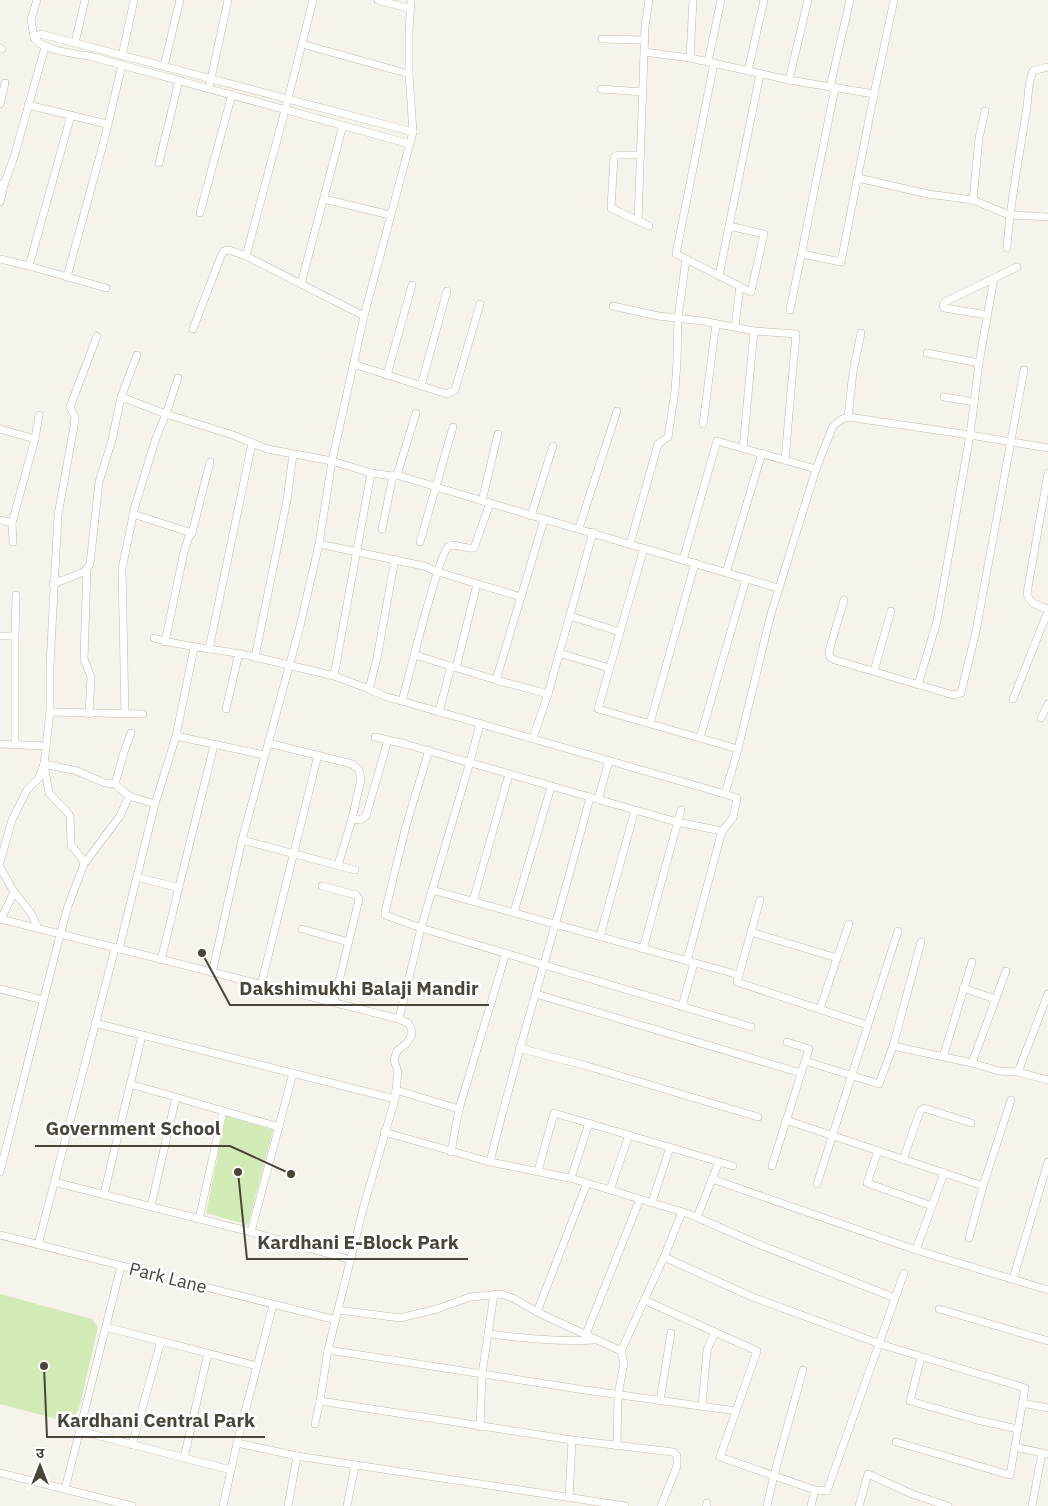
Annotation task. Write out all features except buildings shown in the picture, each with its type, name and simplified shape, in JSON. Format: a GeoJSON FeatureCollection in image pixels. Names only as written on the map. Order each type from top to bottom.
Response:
{"type":"FeatureCollection","features":[{"type":"Feature","properties":{"kind":"street"},"geometry":{"type":"LineString","coordinates":[[36,0],[31,19],[35,38],[44,47],[232,94],[410,144]]}},
{"type":"Feature","properties":{"kind":"street"},"geometry":{"type":"LineString","coordinates":[[75,43],[86,0]]}},
{"type":"Feature","properties":{"kind":"street"},"geometry":{"type":"LineString","coordinates":[[122,56],[134,0]]}},
{"type":"Feature","properties":{"kind":"street"},"geometry":{"type":"LineString","coordinates":[[164,66],[180,0]]}},
{"type":"Feature","properties":{"kind":"street"},"geometry":{"type":"LineString","coordinates":[[209,88],[228,0]]}},
{"type":"Feature","properties":{"kind":"street"},"geometry":{"type":"LineString","coordinates":[[246,256],[313,0]]}},
{"type":"Feature","properties":{"kind":"street"},"geometry":{"type":"LineString","coordinates":[[378,0],[411,9]]}},
{"type":"Feature","properties":{"kind":"street"},"geometry":{"type":"LineString","coordinates":[[212,973],[242,840],[290,665],[319,544],[332,461],[364,316],[410,144],[412,132],[409,74],[411,0]]}},
{"type":"Feature","properties":{"kind":"street"},"geometry":{"type":"LineString","coordinates":[[638,221],[642,92],[649,0]]}},
{"type":"Feature","properties":{"kind":"street"},"geometry":{"type":"LineString","coordinates":[[690,58],[693,0]]}},
{"type":"Feature","properties":{"kind":"street"},"geometry":{"type":"LineString","coordinates":[[721,0],[676,254],[751,292],[764,234],[729,226]]}},
{"type":"Feature","properties":{"kind":"street"},"geometry":{"type":"LineString","coordinates":[[748,71],[764,0]]}},
{"type":"Feature","properties":{"kind":"street"},"geometry":{"type":"LineString","coordinates":[[789,80],[808,0]]}},
{"type":"Feature","properties":{"kind":"street"},"geometry":{"type":"LineString","coordinates":[[790,310],[850,0]]}},
{"type":"Feature","properties":{"kind":"street"},"geometry":{"type":"LineString","coordinates":[[802,254],[841,262],[894,0]]}},
{"type":"Feature","properties":{"kind":"street"},"geometry":{"type":"LineString","coordinates":[[35,38],[41,34],[412,132]]}},
{"type":"Feature","properties":{"kind":"street"},"geometry":{"type":"LineString","coordinates":[[602,39],[645,40]]}},
{"type":"Feature","properties":{"kind":"street"},"geometry":{"type":"LineString","coordinates":[[302,44],[409,74]]}},
{"type":"Feature","properties":{"kind":"street"},"geometry":{"type":"LineString","coordinates":[[0,202],[2,184],[14,157],[44,47]]}},
{"type":"Feature","properties":{"kind":"street"},"geometry":{"type":"LineString","coordinates":[[644,52],[690,58],[789,80],[874,94]]}},
{"type":"Feature","properties":{"kind":"street"},"geometry":{"type":"LineString","coordinates":[[68,277],[122,65]]}},
{"type":"Feature","properties":{"kind":"street"},"geometry":{"type":"LineString","coordinates":[[1007,248],[1009,215],[1027,110],[1030,77],[1033,71],[1048,66]]}},
{"type":"Feature","properties":{"kind":"street"},"geometry":{"type":"LineString","coordinates":[[718,276],[760,74]]}},
{"type":"Feature","properties":{"kind":"street"},"geometry":{"type":"LineString","coordinates":[[159,163],[179,80]]}},
{"type":"Feature","properties":{"kind":"street"},"geometry":{"type":"LineString","coordinates":[[0,104],[5,83]]}},
{"type":"Feature","properties":{"kind":"street"},"geometry":{"type":"LineString","coordinates":[[601,89],[642,92]]}},
{"type":"Feature","properties":{"kind":"street"},"geometry":{"type":"LineString","coordinates":[[200,213],[232,94]]}},
{"type":"Feature","properties":{"kind":"street"},"geometry":{"type":"LineString","coordinates":[[28,105],[107,124]]}},
{"type":"Feature","properties":{"kind":"street"},"geometry":{"type":"LineString","coordinates":[[973,200],[979,138],[986,111]]}},
{"type":"Feature","properties":{"kind":"street"},"geometry":{"type":"LineString","coordinates":[[30,266],[71,115]]}},
{"type":"Feature","properties":{"kind":"street"},"geometry":{"type":"LineString","coordinates":[[301,284],[344,125]]}},
{"type":"Feature","properties":{"kind":"street"},"geometry":{"type":"LineString","coordinates":[[640,155],[618,155],[614,157],[611,208],[649,226]]}},
{"type":"Feature","properties":{"kind":"street"},"geometry":{"type":"LineString","coordinates":[[858,178],[928,194],[973,200],[1009,215],[1048,218]]}},
{"type":"Feature","properties":{"kind":"street"},"geometry":{"type":"LineString","coordinates":[[324,199],[390,215]]}},
{"type":"Feature","properties":{"kind":"street"},"geometry":{"type":"LineString","coordinates":[[193,329],[220,256],[224,251],[229,250],[246,256],[364,316]]}},
{"type":"Feature","properties":{"kind":"street"},"geometry":{"type":"LineString","coordinates":[[0,259],[106,288]]}},
{"type":"Feature","properties":{"kind":"street"},"geometry":{"type":"LineString","coordinates":[[630,544],[658,444],[668,437],[677,368],[678,318],[686,259]]}},
{"type":"Feature","properties":{"kind":"street"},"geometry":{"type":"LineString","coordinates":[[988,316],[944,308],[943,305],[945,302],[1016,267]]}},
{"type":"Feature","properties":{"kind":"street"},"geometry":{"type":"LineString","coordinates":[[918,685],[937,621],[970,435],[979,363],[994,278]]}},
{"type":"Feature","properties":{"kind":"street"},"geometry":{"type":"LineString","coordinates":[[387,375],[412,285]]}},
{"type":"Feature","properties":{"kind":"street"},"geometry":{"type":"LineString","coordinates":[[736,327],[740,286]]}},
{"type":"Feature","properties":{"kind":"street"},"geometry":{"type":"LineString","coordinates":[[421,386],[447,291]]}},
{"type":"Feature","properties":{"kind":"street"},"geometry":{"type":"LineString","coordinates":[[353,364],[447,394],[455,390],[480,304]]}},
{"type":"Feature","properties":{"kind":"street"},"geometry":{"type":"LineString","coordinates":[[613,306],[754,331],[796,334],[785,460]]}},
{"type":"Feature","properties":{"kind":"street"},"geometry":{"type":"LineString","coordinates":[[703,424],[716,324]]}},
{"type":"Feature","properties":{"kind":"street"},"geometry":{"type":"LineString","coordinates":[[743,448],[754,331]]}},
{"type":"Feature","properties":{"kind":"street"},"geometry":{"type":"LineString","coordinates":[[848,417],[853,372],[861,333]]}},
{"type":"Feature","properties":{"kind":"street"},"geometry":{"type":"LineString","coordinates":[[0,862],[12,820],[28,790],[39,778],[44,764],[50,712],[53,584],[58,515],[75,417],[70,407],[97,336]]}},
{"type":"Feature","properties":{"kind":"street"},"geometry":{"type":"LineString","coordinates":[[927,352],[979,363]]}},
{"type":"Feature","properties":{"kind":"street"},"geometry":{"type":"LineString","coordinates":[[89,714],[91,677],[84,659],[87,569],[92,557],[99,482],[112,440],[121,397],[137,355]]}},
{"type":"Feature","properties":{"kind":"street"},"geometry":{"type":"LineString","coordinates":[[844,600],[830,657],[953,695],[961,693],[976,631],[1024,370]]}},
{"type":"Feature","properties":{"kind":"street"},"geometry":{"type":"LineString","coordinates":[[125,714],[122,569],[134,514],[156,438],[178,378]]}},
{"type":"Feature","properties":{"kind":"street"},"geometry":{"type":"LineString","coordinates":[[121,397],[166,414],[233,435],[267,450],[332,461],[371,473],[395,476],[544,520],[593,532],[778,588]]}},
{"type":"Feature","properties":{"kind":"street"},"geometry":{"type":"LineString","coordinates":[[944,397],[974,402]]}},
{"type":"Feature","properties":{"kind":"street"},"geometry":{"type":"LineString","coordinates":[[579,528],[617,411]]}},
{"type":"Feature","properties":{"kind":"street"},"geometry":{"type":"LineString","coordinates":[[382,529],[395,476],[416,413]]}},
{"type":"Feature","properties":{"kind":"street"},"geometry":{"type":"LineString","coordinates":[[13,542],[12,523],[35,439],[39,415]]}},
{"type":"Feature","properties":{"kind":"street"},"geometry":{"type":"LineString","coordinates":[[154,638],[194,648],[239,653],[334,676],[402,701],[725,794],[778,588],[816,469],[833,426],[848,417],[1048,448]]}},
{"type":"Feature","properties":{"kind":"street"},"geometry":{"type":"LineString","coordinates":[[420,542],[453,428]]}},
{"type":"Feature","properties":{"kind":"street"},"geometry":{"type":"LineString","coordinates":[[0,429],[35,439]]}},
{"type":"Feature","properties":{"kind":"street"},"geometry":{"type":"LineString","coordinates":[[482,501],[498,434]]}},
{"type":"Feature","properties":{"kind":"street"},"geometry":{"type":"LineString","coordinates":[[683,560],[717,441],[816,469]]}},
{"type":"Feature","properties":{"kind":"street"},"geometry":{"type":"LineString","coordinates":[[209,649],[252,443]]}},
{"type":"Feature","properties":{"kind":"street"},"geometry":{"type":"LineString","coordinates":[[531,516],[552,446]]}},
{"type":"Feature","properties":{"kind":"street"},"geometry":{"type":"LineString","coordinates":[[726,573],[762,453]]}},
{"type":"Feature","properties":{"kind":"street"},"geometry":{"type":"LineString","coordinates":[[255,657],[287,500],[293,454]]}},
{"type":"Feature","properties":{"kind":"street"},"geometry":{"type":"LineString","coordinates":[[165,642],[184,552],[192,533],[210,462]]}},
{"type":"Feature","properties":{"kind":"street"},"geometry":{"type":"LineString","coordinates":[[334,676],[371,473]]}},
{"type":"Feature","properties":{"kind":"street"},"geometry":{"type":"LineString","coordinates":[[1013,699],[1048,610],[1032,603],[1027,594],[1048,473]]}},
{"type":"Feature","properties":{"kind":"street"},"geometry":{"type":"LineString","coordinates":[[402,701],[438,572],[447,548],[450,545],[470,549],[476,546],[490,503]]}},
{"type":"Feature","properties":{"kind":"street"},"geometry":{"type":"LineString","coordinates":[[134,514],[192,533]]}},
{"type":"Feature","properties":{"kind":"street"},"geometry":{"type":"LineString","coordinates":[[0,520],[12,523]]}},
{"type":"Feature","properties":{"kind":"street"},"geometry":{"type":"LineString","coordinates":[[496,680],[544,520]]}},
{"type":"Feature","properties":{"kind":"street"},"geometry":{"type":"LineString","coordinates":[[533,738],[548,694],[593,532]]}},
{"type":"Feature","properties":{"kind":"street"},"geometry":{"type":"LineString","coordinates":[[319,544],[424,566],[521,597]]}},
{"type":"Feature","properties":{"kind":"street"},"geometry":{"type":"LineString","coordinates":[[644,548],[598,709],[738,749]]}},
{"type":"Feature","properties":{"kind":"street"},"geometry":{"type":"LineString","coordinates":[[369,689],[377,658],[395,560]]}},
{"type":"Feature","properties":{"kind":"street"},"geometry":{"type":"LineString","coordinates":[[650,723],[695,563]]}},
{"type":"Feature","properties":{"kind":"street"},"geometry":{"type":"LineString","coordinates":[[53,584],[81,574],[87,569]]}},
{"type":"Feature","properties":{"kind":"street"},"geometry":{"type":"LineString","coordinates":[[700,738],[746,579]]}},
{"type":"Feature","properties":{"kind":"street"},"geometry":{"type":"LineString","coordinates":[[439,712],[454,667],[477,584]]}},
{"type":"Feature","properties":{"kind":"street"},"geometry":{"type":"LineString","coordinates":[[15,744],[16,595]]}},
{"type":"Feature","properties":{"kind":"street"},"geometry":{"type":"LineString","coordinates":[[874,671],[891,611]]}},
{"type":"Feature","properties":{"kind":"street"},"geometry":{"type":"LineString","coordinates":[[570,616],[620,632]]}},
{"type":"Feature","properties":{"kind":"street"},"geometry":{"type":"LineString","coordinates":[[0,636],[15,636]]}},
{"type":"Feature","properties":{"kind":"street"},"geometry":{"type":"LineString","coordinates":[[38,1244],[95,1023],[137,877],[155,804],[176,736],[194,648]]}},
{"type":"Feature","properties":{"kind":"street"},"geometry":{"type":"LineString","coordinates":[[226,709],[239,653]]}},
{"type":"Feature","properties":{"kind":"street"},"geometry":{"type":"LineString","coordinates":[[559,653],[609,668]]}},
{"type":"Feature","properties":{"kind":"street"},"geometry":{"type":"LineString","coordinates":[[415,655],[548,694]]}},
{"type":"Feature","properties":{"kind":"street"},"geometry":{"type":"LineString","coordinates":[[1041,718],[1048,704]]}},
{"type":"Feature","properties":{"kind":"street"},"geometry":{"type":"LineString","coordinates":[[50,712],[144,714]]}},
{"type":"Feature","properties":{"kind":"street"},"geometry":{"type":"LineString","coordinates":[[399,1019],[421,928],[480,724]]}},
{"type":"Feature","properties":{"kind":"street"},"geometry":{"type":"LineString","coordinates":[[116,784],[131,733]]}},
{"type":"Feature","properties":{"kind":"street"},"geometry":{"type":"LineString","coordinates":[[176,736],[264,755]]}},
{"type":"Feature","properties":{"kind":"street"},"geometry":{"type":"LineString","coordinates":[[375,737],[429,750],[551,787],[677,822],[722,831]]}},
{"type":"Feature","properties":{"kind":"street"},"geometry":{"type":"LineString","coordinates":[[352,819],[360,820],[366,816],[388,740]]}},
{"type":"Feature","properties":{"kind":"street"},"geometry":{"type":"LineString","coordinates":[[268,743],[352,764],[359,770],[361,779],[352,819],[338,865]]}},
{"type":"Feature","properties":{"kind":"street"},"geometry":{"type":"LineString","coordinates":[[0,744],[46,746]]}},
{"type":"Feature","properties":{"kind":"street"},"geometry":{"type":"LineString","coordinates":[[161,960],[214,745]]}},
{"type":"Feature","properties":{"kind":"street"},"geometry":{"type":"LineString","coordinates":[[429,750],[406,826],[385,916],[751,1027]]}},
{"type":"Feature","properties":{"kind":"street"},"geometry":{"type":"LineString","coordinates":[[261,985],[318,755]]}},
{"type":"Feature","properties":{"kind":"street"},"geometry":{"type":"LineString","coordinates":[[598,800],[609,761]]}},
{"type":"Feature","properties":{"kind":"street"},"geometry":{"type":"LineString","coordinates":[[44,764],[77,772],[105,783],[116,784],[129,796],[155,804]]}},
{"type":"Feature","properties":{"kind":"street"},"geometry":{"type":"LineString","coordinates":[[44,764],[49,793],[70,816],[71,845],[84,864]]}},
{"type":"Feature","properties":{"kind":"street"},"geometry":{"type":"LineString","coordinates":[[473,901],[509,774]]}},
{"type":"Feature","properties":{"kind":"street"},"geometry":{"type":"LineString","coordinates":[[514,912],[551,787]]}},
{"type":"Feature","properties":{"kind":"street"},"geometry":{"type":"LineString","coordinates":[[682,1006],[722,831],[733,818],[737,798],[719,792]]}},
{"type":"Feature","properties":{"kind":"street"},"geometry":{"type":"LineString","coordinates":[[0,1169],[68,906],[84,864],[120,816],[129,796]]}},
{"type":"Feature","properties":{"kind":"street"},"geometry":{"type":"LineString","coordinates":[[490,1162],[519,1048],[536,994],[590,797]]}},
{"type":"Feature","properties":{"kind":"street"},"geometry":{"type":"LineString","coordinates":[[600,936],[635,810]]}},
{"type":"Feature","properties":{"kind":"street"},"geometry":{"type":"LineString","coordinates":[[643,949],[681,810]]}},
{"type":"Feature","properties":{"kind":"street"},"geometry":{"type":"LineString","coordinates":[[242,840],[356,870]]}},
{"type":"Feature","properties":{"kind":"street"},"geometry":{"type":"LineString","coordinates":[[0,867],[14,892],[31,913],[38,928]]}},
{"type":"Feature","properties":{"kind":"street"},"geometry":{"type":"LineString","coordinates":[[137,877],[179,888]]}},
{"type":"Feature","properties":{"kind":"street"},"geometry":{"type":"LineString","coordinates":[[322,886],[358,896],[358,904],[334,1002]]}},
{"type":"Feature","properties":{"kind":"street"},"geometry":{"type":"LineString","coordinates":[[432,890],[739,975]]}},
{"type":"Feature","properties":{"kind":"street"},"geometry":{"type":"LineString","coordinates":[[14,892],[0,919],[399,1019],[408,1023],[411,1028],[412,1035],[406,1044],[397,1051],[394,1060],[398,1072],[396,1090],[328,1350],[315,1424]]}},
{"type":"Feature","properties":{"kind":"street"},"geometry":{"type":"LineString","coordinates":[[760,900],[737,982],[867,1025]]}},
{"type":"Feature","properties":{"kind":"street"},"geometry":{"type":"LineString","coordinates":[[820,1009],[849,924]]}},
{"type":"Feature","properties":{"kind":"street"},"geometry":{"type":"LineString","coordinates":[[302,929],[348,942]]}},
{"type":"Feature","properties":{"kind":"street"},"geometry":{"type":"LineString","coordinates":[[818,1184],[898,931]]}},
{"type":"Feature","properties":{"kind":"street"},"geometry":{"type":"LineString","coordinates":[[751,932],[837,958]]}},
{"type":"Feature","properties":{"kind":"street"},"geometry":{"type":"LineString","coordinates":[[805,1061],[879,1084],[893,1046],[921,942]]}},
{"type":"Feature","properties":{"kind":"street"},"geometry":{"type":"LineString","coordinates":[[451,1152],[459,1109],[506,953]]}},
{"type":"Feature","properties":{"kind":"street"},"geometry":{"type":"LineString","coordinates":[[943,1056],[972,962]]}},
{"type":"Feature","properties":{"kind":"street"},"geometry":{"type":"LineString","coordinates":[[972,1063],[1006,971]]}},
{"type":"Feature","properties":{"kind":"street"},"geometry":{"type":"LineString","coordinates":[[963,988],[995,999]]}},
{"type":"Feature","properties":{"kind":"street"},"geometry":{"type":"LineString","coordinates":[[0,989],[43,1000]]}},
{"type":"Feature","properties":{"kind":"street"},"geometry":{"type":"LineString","coordinates":[[536,994],[801,1073]]}},
{"type":"Feature","properties":{"kind":"street"},"geometry":{"type":"LineString","coordinates":[[1018,1072],[1040,1020],[1048,994]]}},
{"type":"Feature","properties":{"kind":"street"},"geometry":{"type":"LineString","coordinates":[[95,1023],[394,1099]]}},
{"type":"Feature","properties":{"kind":"street"},"geometry":{"type":"LineString","coordinates":[[104,1194],[142,1035]]}},
{"type":"Feature","properties":{"kind":"street"},"geometry":{"type":"LineString","coordinates":[[772,1166],[809,1049],[787,1042]]}},
{"type":"Feature","properties":{"kind":"street"},"geometry":{"type":"LineString","coordinates":[[893,1046],[943,1056],[998,1071],[1018,1072],[1048,1080]]}},
{"type":"Feature","properties":{"kind":"street"},"geometry":{"type":"LineString","coordinates":[[519,1048],[587,1066],[758,1117]]}},
{"type":"Feature","properties":{"kind":"street"},"geometry":{"type":"LineString","coordinates":[[252,1232],[293,1074]]}},
{"type":"Feature","properties":{"kind":"street"},"geometry":{"type":"LineString","coordinates":[[130,1084],[279,1127]]}},
{"type":"Feature","properties":{"kind":"street"},"geometry":{"type":"LineString","coordinates":[[396,1090],[459,1109]]}},
{"type":"Feature","properties":{"kind":"street"},"geometry":{"type":"LineString","coordinates":[[151,1206],[176,1097]]}},
{"type":"Feature","properties":{"kind":"street"},"geometry":{"type":"LineString","coordinates":[[969,1238],[983,1186],[1011,1100]]}},
{"type":"Feature","properties":{"kind":"street"},"geometry":{"type":"LineString","coordinates":[[903,1160],[920,1111],[924,1108],[971,1123]]}},
{"type":"Feature","properties":{"kind":"street"},"geometry":{"type":"LineString","coordinates":[[198,1218],[223,1111]]}},
{"type":"Feature","properties":{"kind":"street"},"geometry":{"type":"LineString","coordinates":[[538,1171],[554,1113],[733,1166]]}},
{"type":"Feature","properties":{"kind":"street"},"geometry":{"type":"LineString","coordinates":[[786,1120],[983,1186]]}},
{"type":"Feature","properties":{"kind":"street"},"geometry":{"type":"LineString","coordinates":[[571,1178],[589,1123]]}},
{"type":"Feature","properties":{"kind":"street"},"geometry":{"type":"LineString","coordinates":[[384,1132],[490,1162],[571,1178],[652,1202],[697,1217],[758,1244],[895,1298]]}},
{"type":"Feature","properties":{"kind":"street"},"geometry":{"type":"LineString","coordinates":[[610,1190],[628,1135]]}},
{"type":"Feature","properties":{"kind":"street"},"geometry":{"type":"LineString","coordinates":[[652,1202],[670,1147]]}},
{"type":"Feature","properties":{"kind":"street"},"geometry":{"type":"LineString","coordinates":[[878,1151],[867,1183],[932,1206]]}},
{"type":"Feature","properties":{"kind":"street"},"geometry":{"type":"LineString","coordinates":[[697,1217],[718,1162]]}},
{"type":"Feature","properties":{"kind":"street"},"geometry":{"type":"LineString","coordinates":[[1013,1279],[1048,1162]]}},
{"type":"Feature","properties":{"kind":"street"},"geometry":{"type":"LineString","coordinates":[[916,1250],[944,1173]]}},
{"type":"Feature","properties":{"kind":"street"},"geometry":{"type":"LineString","coordinates":[[712,1179],[916,1250],[1048,1290]]}},
{"type":"Feature","properties":{"kind":"street"},"geometry":{"type":"LineString","coordinates":[[54,1182],[252,1232],[351,1260]]}},
{"type":"Feature","properties":{"kind":"street"},"geometry":{"type":"LineString","coordinates":[[537,1312],[587,1183]]}},
{"type":"Feature","properties":{"kind":"street"},"geometry":{"type":"LineString","coordinates":[[586,1334],[640,1199]]}},
{"type":"Feature","properties":{"kind":"street"},"geometry":{"type":"LineString","coordinates":[[617,1446],[618,1395],[624,1363],[621,1351],[664,1257],[682,1212]]}},
{"type":"Feature","properties":{"kind":"street","name":"Park Lane"},"geometry":{"type":"LineString","coordinates":[[0,1235],[336,1320]]}},
{"type":"Feature","properties":{"kind":"street"},"geometry":{"type":"LineString","coordinates":[[664,1257],[750,1296],[880,1344],[1025,1388],[1010,1475],[896,1442]]}},
{"type":"Feature","properties":{"kind":"street"},"geometry":{"type":"LineString","coordinates":[[65,1490],[121,1266]]}},
{"type":"Feature","properties":{"kind":"street"},"geometry":{"type":"LineString","coordinates":[[644,1300],[757,1351],[720,1457],[815,1490],[827,1492],[904,1274]]}},
{"type":"Feature","properties":{"kind":"street"},"geometry":{"type":"LineString","coordinates":[[338,1310],[400,1318],[437,1309],[470,1297],[494,1294],[513,1298],[537,1312],[621,1351]]}},
{"type":"Feature","properties":{"kind":"street"},"geometry":{"type":"LineString","coordinates":[[480,1427],[482,1374],[494,1294]]}},
{"type":"Feature","properties":{"kind":"street"},"geometry":{"type":"LineString","coordinates":[[223,1506],[237,1443],[273,1305]]}},
{"type":"Feature","properties":{"kind":"street"},"geometry":{"type":"LineString","coordinates":[[938,1309],[1048,1341]]}},
{"type":"Feature","properties":{"kind":"street"},"geometry":{"type":"LineString","coordinates":[[106,1327],[257,1366]]}},
{"type":"Feature","properties":{"kind":"street"},"geometry":{"type":"LineString","coordinates":[[702,1406],[707,1350],[715,1332]]}},
{"type":"Feature","properties":{"kind":"street"},"geometry":{"type":"LineString","coordinates":[[660,1400],[671,1333]]}},
{"type":"Feature","properties":{"kind":"street"},"geometry":{"type":"LineString","coordinates":[[488,1334],[552,1340],[597,1340]]}},
{"type":"Feature","properties":{"kind":"street"},"geometry":{"type":"LineString","coordinates":[[132,1444],[161,1341]]}},
{"type":"Feature","properties":{"kind":"street"},"geometry":{"type":"LineString","coordinates":[[328,1350],[618,1395],[736,1411]]}},
{"type":"Feature","properties":{"kind":"street"},"geometry":{"type":"LineString","coordinates":[[184,1458],[208,1353]]}},
{"type":"Feature","properties":{"kind":"street"},"geometry":{"type":"LineString","coordinates":[[921,1357],[910,1401],[1018,1430]]}},
{"type":"Feature","properties":{"kind":"street"},"geometry":{"type":"LineString","coordinates":[[768,1506],[774,1475],[803,1370]]}},
{"type":"Feature","properties":{"kind":"street"},"geometry":{"type":"LineString","coordinates":[[320,1401],[480,1427],[673,1452],[677,1456],[678,1466],[661,1506]]}},
{"type":"Feature","properties":{"kind":"street"},"geometry":{"type":"LineString","coordinates":[[1022,1404],[1048,1408]]}},
{"type":"Feature","properties":{"kind":"street"},"geometry":{"type":"LineString","coordinates":[[80,1431],[231,1470]]}},
{"type":"Feature","properties":{"kind":"street"},"geometry":{"type":"LineString","coordinates":[[569,1498],[572,1440]]}},
{"type":"Feature","properties":{"kind":"street"},"geometry":{"type":"LineString","coordinates":[[237,1443],[297,1456],[625,1506]]}},
{"type":"Feature","properties":{"kind":"street"},"geometry":{"type":"LineString","coordinates":[[1015,1447],[1045,1453],[1032,1506]]}},
{"type":"Feature","properties":{"kind":"street"},"geometry":{"type":"LineString","coordinates":[[288,1506],[297,1456]]}},
{"type":"Feature","properties":{"kind":"street"},"geometry":{"type":"LineString","coordinates":[[347,1506],[355,1465]]}},
{"type":"Feature","properties":{"kind":"street"},"geometry":{"type":"LineString","coordinates":[[0,1473],[132,1506]]}},
{"type":"Feature","properties":{"kind":"street"},"geometry":{"type":"LineString","coordinates":[[858,1506],[868,1474],[912,1494],[948,1506]]}},
{"type":"Feature","properties":{"kind":"street"},"geometry":{"type":"LineString","coordinates":[[811,1506],[815,1490]]}},
{"type":"Feature","properties":{"kind":"green space"},"geometry":{"type":"Polygon","coordinates":[[[226,1116],[273,1130],[248,1225],[206,1213],[226,1116]]]}},
{"type":"Feature","properties":{"kind":"green space"},"geometry":{"type":"Polygon","coordinates":[[[0,1294],[92,1319],[98,1327],[79,1409],[75,1415],[64,1421],[0,1404],[0,1294]]]}},
{"type":"Feature","properties":{"kind":"place","name":"Dakshimukhi Balaji Mandir"},"geometry":{"type":"Point","coordinates":[202,953]}},
{"type":"Feature","properties":{"kind":"place","name":"Kardhani E-Block Park"},"geometry":{"type":"Point","coordinates":[238,1172]}},
{"type":"Feature","properties":{"kind":"place","name":"Government School"},"geometry":{"type":"Point","coordinates":[291,1174]}},
{"type":"Feature","properties":{"kind":"place","name":"Kardhani Central Park"},"geometry":{"type":"Point","coordinates":[44,1366]}}]}
